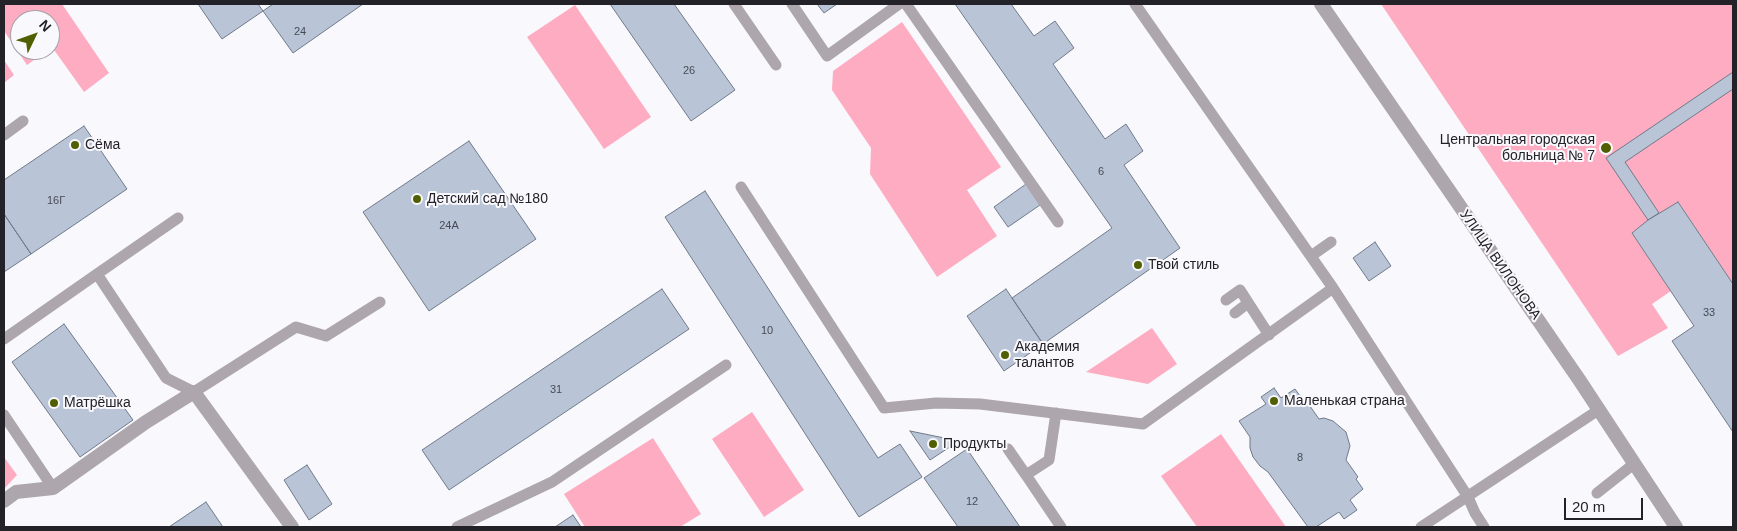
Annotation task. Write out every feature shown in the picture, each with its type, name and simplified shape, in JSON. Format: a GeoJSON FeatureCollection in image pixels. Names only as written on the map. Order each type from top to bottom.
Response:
{"type":"FeatureCollection","features":[{"type":"Feature","properties":{"kind":"street","name":"УЛИЦА ВИЛОНОВА"},"geometry":{"type":"LineString","coordinates":[[1321,4],[1600,409],[1676,527]]}},
{"type":"Feature","properties":{"kind":"street"},"geometry":{"type":"LineString","coordinates":[[4,501],[16,492],[54,488],[146,422],[194,392],[292,527]]}},
{"type":"Feature","properties":{"kind":"lane"},"geometry":{"type":"LineString","coordinates":[[734,4],[776,65]]}},
{"type":"Feature","properties":{"kind":"lane"},"geometry":{"type":"LineString","coordinates":[[792,4],[827,56],[899,4]]}},
{"type":"Feature","properties":{"kind":"lane"},"geometry":{"type":"LineString","coordinates":[[906,4],[1058,222]]}},
{"type":"Feature","properties":{"kind":"lane"},"geometry":{"type":"LineString","coordinates":[[1135,4],[1333,288],[1468,498],[1484,527]]}},
{"type":"Feature","properties":{"kind":"lane"},"geometry":{"type":"LineString","coordinates":[[4,135],[23,121]]}},
{"type":"Feature","properties":{"kind":"lane"},"geometry":{"type":"LineString","coordinates":[[742,187],[884,408],[936,403],[980,404],[1142,424],[1333,288]]}},
{"type":"Feature","properties":{"kind":"lane"},"geometry":{"type":"LineString","coordinates":[[4,339],[178,218]]}},
{"type":"Feature","properties":{"kind":"lane"},"geometry":{"type":"LineString","coordinates":[[1311,256],[1331,242]]}},
{"type":"Feature","properties":{"kind":"lane"},"geometry":{"type":"LineString","coordinates":[[97,274],[166,378],[194,392],[296,326],[326,336],[380,302]]}},
{"type":"Feature","properties":{"kind":"lane"},"geometry":{"type":"LineString","coordinates":[[1226,300],[1240,290],[1269,334]]}},
{"type":"Feature","properties":{"kind":"lane"},"geometry":{"type":"LineString","coordinates":[[1235,313],[1248,303]]}},
{"type":"Feature","properties":{"kind":"lane"},"geometry":{"type":"LineString","coordinates":[[456,527],[552,482],[726,365]]}},
{"type":"Feature","properties":{"kind":"lane"},"geometry":{"type":"LineString","coordinates":[[1421,527],[1468,498],[1600,409]]}},
{"type":"Feature","properties":{"kind":"lane"},"geometry":{"type":"LineString","coordinates":[[1026,475],[1049,460],[1056,413]]}},
{"type":"Feature","properties":{"kind":"lane"},"geometry":{"type":"LineString","coordinates":[[4,415],[54,488]]}},
{"type":"Feature","properties":{"kind":"lane"},"geometry":{"type":"LineString","coordinates":[[1008,449],[1061,527]]}},
{"type":"Feature","properties":{"kind":"lane"},"geometry":{"type":"LineString","coordinates":[[1597,493],[1636,463]]}},
{"type":"Feature","properties":{"kind":"shaded area"},"geometry":{"type":"Polygon","coordinates":[[[4,4],[62,4],[109,73],[84,92],[60,58],[60,10],[10,10],[10,40],[4,31],[4,4]]]}},
{"type":"Feature","properties":{"kind":"shaded area","name":"Центральная городская больница № 7"},"geometry":{"type":"Polygon","coordinates":[[[1381,4],[1733,4],[1733,284],[1678,202],[1632,233],[1671,291],[1652,304],[1668,328],[1618,356],[1381,4]]]}},
{"type":"Feature","properties":{"kind":"shaded area"},"geometry":{"type":"Polygon","coordinates":[[[575,5],[651,117],[604,149],[527,37],[575,5]]]}},
{"type":"Feature","properties":{"kind":"shaded area"},"geometry":{"type":"Polygon","coordinates":[[[902,22],[1001,167],[967,190],[997,236],[937,277],[870,174],[871,148],[832,90],[833,71],[902,22]]]}},
{"type":"Feature","properties":{"kind":"shaded area"},"geometry":{"type":"Polygon","coordinates":[[[4,60],[14,75],[4,83],[4,60]]]}},
{"type":"Feature","properties":{"kind":"shaded area"},"geometry":{"type":"Polygon","coordinates":[[[24,60],[34,60],[27,65],[24,60]]]}},
{"type":"Feature","properties":{"kind":"shaded area"},"geometry":{"type":"Polygon","coordinates":[[[1152,328],[1177,364],[1148,384],[1086,372],[1152,328]]]}},
{"type":"Feature","properties":{"kind":"shaded area"},"geometry":{"type":"Polygon","coordinates":[[[752,412],[804,490],[764,517],[712,439],[752,412]]]}},
{"type":"Feature","properties":{"kind":"shaded area"},"geometry":{"type":"Polygon","coordinates":[[[1221,434],[1286,527],[1197,527],[1161,476],[1221,434]]]}},
{"type":"Feature","properties":{"kind":"shaded area"},"geometry":{"type":"Polygon","coordinates":[[[653,438],[701,514],[680,527],[585,527],[564,494],[653,438]]]}},
{"type":"Feature","properties":{"kind":"shaded area"},"geometry":{"type":"Polygon","coordinates":[[[4,457],[17,475],[4,489],[4,457]]]}},
{"type":"Feature","properties":{"kind":"building"},"geometry":{"type":"Polygon","coordinates":[[[198,4],[258,4],[263,11],[222,39],[198,4]]]}},
{"type":"Feature","properties":{"kind":"building"},"geometry":{"type":"Polygon","coordinates":[[[273,4],[363,4],[293,53],[263,11],[273,4]]]}},
{"type":"Feature","properties":{"kind":"building"},"geometry":{"type":"Polygon","coordinates":[[[610,4],[674,4],[735,90],[691,121],[610,4]]]}},
{"type":"Feature","properties":{"kind":"building"},"geometry":{"type":"Polygon","coordinates":[[[817,4],[837,4],[824,13],[817,4]]]}},
{"type":"Feature","properties":{"kind":"building"},"geometry":{"type":"Polygon","coordinates":[[[955,4],[1011,4],[1034,36],[1055,21],[1074,48],[1053,64],[1105,139],[1126,124],[1143,151],[1124,165],[1180,248],[1043,344],[1012,298],[1112,228],[955,4]]]}},
{"type":"Feature","properties":{"kind":"building"},"geometry":{"type":"Polygon","coordinates":[[[1733,72],[1733,89],[1625,162],[1659,213],[1648,220],[1606,158],[1733,72]]]}},
{"type":"Feature","properties":{"kind":"building"},"geometry":{"type":"Polygon","coordinates":[[[84,126],[127,189],[31,254],[4,214],[4,180],[84,126]]]}},
{"type":"Feature","properties":{"kind":"building"},"geometry":{"type":"Polygon","coordinates":[[[469,141],[536,239],[429,311],[363,212],[469,141]]]}},
{"type":"Feature","properties":{"kind":"building"},"geometry":{"type":"Polygon","coordinates":[[[1026,184],[1040,205],[1008,227],[994,207],[1026,184]]]}},
{"type":"Feature","properties":{"kind":"building"},"geometry":{"type":"Polygon","coordinates":[[[705,191],[878,458],[900,444],[922,477],[859,517],[665,217],[705,191]]]}},
{"type":"Feature","properties":{"kind":"building"},"geometry":{"type":"Polygon","coordinates":[[[1678,202],[1733,284],[1733,432],[1672,341],[1694,326],[1632,233],[1648,220],[1678,202]]]}},
{"type":"Feature","properties":{"kind":"building"},"geometry":{"type":"Polygon","coordinates":[[[4,214],[31,254],[4,272],[4,214]]]}},
{"type":"Feature","properties":{"kind":"building"},"geometry":{"type":"Polygon","coordinates":[[[1375,242],[1391,266],[1369,281],[1353,258],[1375,242]]]}},
{"type":"Feature","properties":{"kind":"building"},"geometry":{"type":"Polygon","coordinates":[[[662,289],[689,329],[449,490],[422,450],[662,289]]]}},
{"type":"Feature","properties":{"kind":"building"},"geometry":{"type":"Polygon","coordinates":[[[1006,289],[1043,344],[1004,371],[967,316],[1006,289]]]}},
{"type":"Feature","properties":{"kind":"building"},"geometry":{"type":"Polygon","coordinates":[[[64,324],[133,420],[80,457],[12,362],[64,324]]]}},
{"type":"Feature","properties":{"kind":"building"},"geometry":{"type":"Polygon","coordinates":[[[1274,388],[1281,398],[1295,389],[1303,400],[1305,399],[1319,419],[1324,418],[1333,421],[1346,432],[1350,446],[1346,460],[1358,477],[1356,479],[1363,489],[1350,500],[1357,510],[1344,519],[1339,512],[1316,527],[1308,527],[1268,472],[1253,457],[1250,448],[1250,437],[1239,421],[1266,404],[1261,397],[1274,388]]]}},
{"type":"Feature","properties":{"kind":"building"},"geometry":{"type":"Polygon","coordinates":[[[910,431],[959,441],[930,460],[910,431]]]}},
{"type":"Feature","properties":{"kind":"building"},"geometry":{"type":"Polygon","coordinates":[[[967,449],[1020,527],[958,527],[924,478],[967,449]]]}},
{"type":"Feature","properties":{"kind":"building"},"geometry":{"type":"Polygon","coordinates":[[[307,465],[332,504],[309,520],[284,480],[307,465]]]}},
{"type":"Feature","properties":{"kind":"building"},"geometry":{"type":"Polygon","coordinates":[[[206,502],[223,527],[169,527],[206,502]]]}},
{"type":"Feature","properties":{"kind":"building"},"geometry":{"type":"Polygon","coordinates":[[[573,515],[581,527],[555,527],[573,515]]]}},
{"type":"Feature","properties":{"kind":"place","name":"Сёма"},"geometry":{"type":"Point","coordinates":[75,145]}},
{"type":"Feature","properties":{"kind":"place","name":"Центральная городская больница № 7"},"geometry":{"type":"Point","coordinates":[1606,148]}},
{"type":"Feature","properties":{"kind":"place","name":"Детский сад №180"},"geometry":{"type":"Point","coordinates":[417,199]}},
{"type":"Feature","properties":{"kind":"place","name":"Твой стиль"},"geometry":{"type":"Point","coordinates":[1138,265]}},
{"type":"Feature","properties":{"kind":"place","name":"Академия талантов"},"geometry":{"type":"Point","coordinates":[1005,355]}},
{"type":"Feature","properties":{"kind":"place","name":"Маленькая страна"},"geometry":{"type":"Point","coordinates":[1274,401]}},
{"type":"Feature","properties":{"kind":"place","name":"Матрёшка"},"geometry":{"type":"Point","coordinates":[54,403]}},
{"type":"Feature","properties":{"kind":"place","name":"Продукты"},"geometry":{"type":"Point","coordinates":[933,444]}}]}
